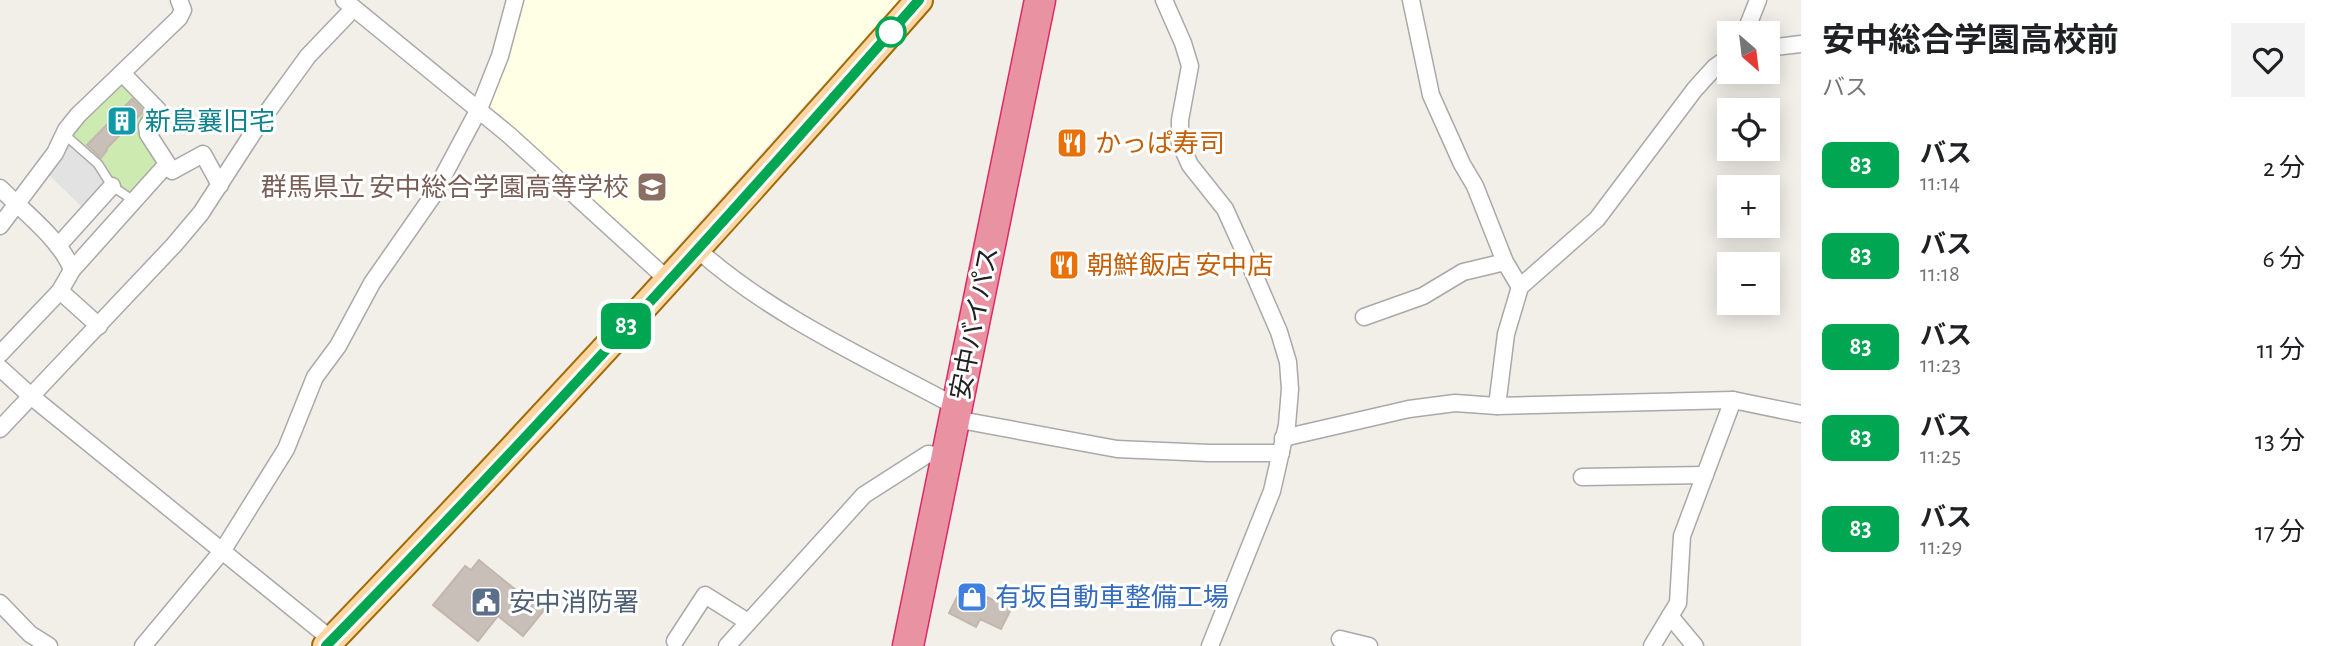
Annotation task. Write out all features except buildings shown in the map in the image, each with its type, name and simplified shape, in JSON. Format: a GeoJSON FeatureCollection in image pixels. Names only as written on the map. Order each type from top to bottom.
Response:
{"type":"FeatureCollection","features":[{"type":"Feature","properties":{"kind":"highway","name":"安中バイパス"},"geometry":{"type":"LineString","coordinates":[[908,646],[1040,0]]}},
{"type":"Feature","properties":{"kind":"main road"},"geometry":{"type":"LineString","coordinates":[[329,643],[474,491],[697,249],[919,0]]}},
{"type":"Feature","properties":{"kind":"street"},"geometry":{"type":"LineString","coordinates":[[0,226],[55,153],[64,134],[78,115],[180,18],[183,10],[178,0]]}},
{"type":"Feature","properties":{"kind":"street"},"geometry":{"type":"LineString","coordinates":[[143,646],[223,550],[286,449],[315,377],[338,346],[372,283],[432,197],[479,109],[500,56],[515,0]]}},
{"type":"Feature","properties":{"kind":"street"},"geometry":{"type":"LineString","coordinates":[[1164,0],[1184,43],[1190,66],[1180,120],[1180,143],[1191,165],[1225,209],[1279,332],[1287,362],[1290,389],[1287,425],[1272,491],[1210,646]]}},
{"type":"Feature","properties":{"kind":"street"},"geometry":{"type":"LineString","coordinates":[[1411,0],[1431,95],[1462,164],[1475,186],[1505,262],[1520,287]]}},
{"type":"Feature","properties":{"kind":"street"},"geometry":{"type":"LineString","coordinates":[[1750,21],[1758,0]]}},
{"type":"Feature","properties":{"kind":"street"},"geometry":{"type":"LineString","coordinates":[[0,429],[174,246],[201,213],[260,122],[349,5],[479,109],[668,280]]}},
{"type":"Feature","properties":{"kind":"street"},"geometry":{"type":"LineString","coordinates":[[1780,47],[1801,44]]}},
{"type":"Feature","properties":{"kind":"street"},"geometry":{"type":"LineString","coordinates":[[1497,406],[1506,334],[1520,287],[1597,219],[1695,89],[1717,65]]}},
{"type":"Feature","properties":{"kind":"street"},"geometry":{"type":"LineString","coordinates":[[121,73],[158,110],[147,125],[148,134],[172,171],[203,154],[220,185]]}},
{"type":"Feature","properties":{"kind":"street"},"geometry":{"type":"LineString","coordinates":[[0,354],[60,291],[72,270],[167,164]]}},
{"type":"Feature","properties":{"kind":"street"},"geometry":{"type":"LineString","coordinates":[[58,246],[112,186]]}},
{"type":"Feature","properties":{"kind":"street"},"geometry":{"type":"LineString","coordinates":[[0,188],[58,246],[72,270]]}},
{"type":"Feature","properties":{"kind":"street"},"geometry":{"type":"LineString","coordinates":[[697,249],[723,273],[782,312],[956,413],[1117,449],[1209,453],[1282,445],[1409,409],[1455,403],[1497,406],[1733,400],[1801,414]]}},
{"type":"Feature","properties":{"kind":"street"},"geometry":{"type":"LineString","coordinates":[[1364,317],[1423,296],[1463,272],[1505,262]]}},
{"type":"Feature","properties":{"kind":"street"},"geometry":{"type":"LineString","coordinates":[[60,291],[99,326]]}},
{"type":"Feature","properties":{"kind":"street"},"geometry":{"type":"LineString","coordinates":[[0,368],[32,397],[223,550],[329,643]]}},
{"type":"Feature","properties":{"kind":"street"},"geometry":{"type":"LineString","coordinates":[[1652,646],[1678,603],[1682,536],[1733,400]]}},
{"type":"Feature","properties":{"kind":"street"},"geometry":{"type":"LineString","coordinates":[[727,646],[864,495],[928,454],[947,457]]}},
{"type":"Feature","properties":{"kind":"street"},"geometry":{"type":"LineString","coordinates":[[1582,477],[1705,475]]}},
{"type":"Feature","properties":{"kind":"street"},"geometry":{"type":"LineString","coordinates":[[675,641],[705,595],[748,622]]}},
{"type":"Feature","properties":{"kind":"street"},"geometry":{"type":"LineString","coordinates":[[0,603],[30,634],[49,646]]}},
{"type":"Feature","properties":{"kind":"street"},"geometry":{"type":"LineString","coordinates":[[1670,617],[1695,646]]}},
{"type":"Feature","properties":{"kind":"street"},"geometry":{"type":"LineString","coordinates":[[1340,639],[1369,646]]}},
{"type":"Feature","properties":{"kind":"lane"},"geometry":{"type":"LineString","coordinates":[[64,134],[98,164],[112,186],[134,201]]}},
{"type":"Feature","properties":{"kind":"shaded area","name":"群馬県立 安中総合学園高等学校"},"geometry":{"type":"Polygon","coordinates":[[[521,0],[900,0],[660,264],[487,109],[521,0]]]}},
{"type":"Feature","properties":{"kind":"shaded area"},"geometry":{"type":"Polygon","coordinates":[[[66,141],[96,166],[109,184],[85,210],[47,173],[66,141]]]}},
{"type":"Feature","properties":{"kind":"green space"},"geometry":{"type":"Polygon","coordinates":[[[121,79],[151,109],[161,163],[132,197],[111,182],[69,136],[121,79]]]}},
{"type":"Feature","properties":{"kind":"bus line","name":"83"},"geometry":{"type":"LineString","coordinates":[[326,646],[474,491],[697,249],[919,0]]}},
{"type":"Feature","properties":{"kind":"place","name":"新島襄旧宅"},"geometry":{"type":"Point","coordinates":[122,121]}},
{"type":"Feature","properties":{"kind":"place","name":"かっぱ寿司"},"geometry":{"type":"Point","coordinates":[1072,143]}},
{"type":"Feature","properties":{"kind":"place","name":"群馬県立 安中総合学園高等学校"},"geometry":{"type":"Point","coordinates":[652,187]}},
{"type":"Feature","properties":{"kind":"place","name":"朝鮮飯店 安中店"},"geometry":{"type":"Point","coordinates":[1064,265]}},
{"type":"Feature","properties":{"kind":"place","name":"有坂自動車整備工場"},"geometry":{"type":"Point","coordinates":[972,597]}},
{"type":"Feature","properties":{"kind":"place","name":"安中消防署"},"geometry":{"type":"Point","coordinates":[486,602]}}]}
